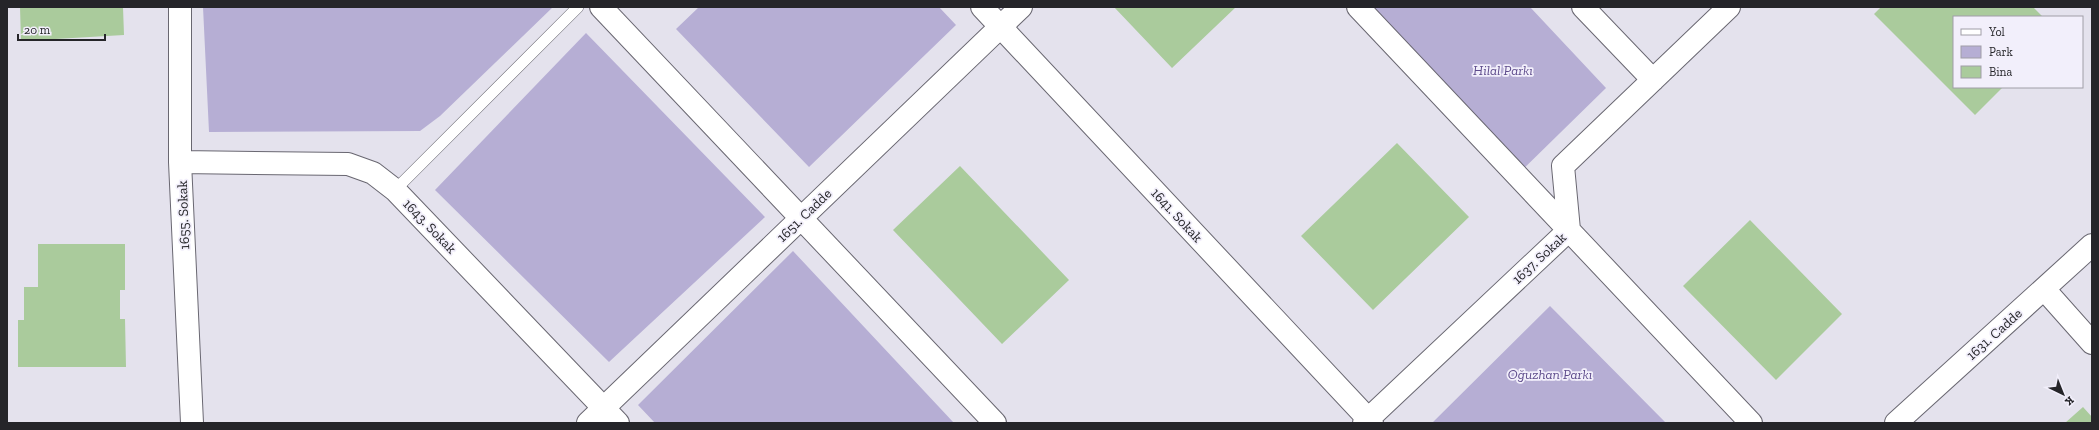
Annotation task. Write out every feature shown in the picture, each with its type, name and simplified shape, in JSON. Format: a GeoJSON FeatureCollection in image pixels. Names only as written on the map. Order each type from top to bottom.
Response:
{"type":"FeatureCollection","features":[{"type":"Feature","properties":{"kind":"street","name":"1655. Sokak"},"geometry":{"type":"LineString","coordinates":[[180,7],[180,162],[192,423]]}},
{"type":"Feature","properties":{"kind":"street"},"geometry":{"type":"LineString","coordinates":[[601,7],[995,423]]}},
{"type":"Feature","properties":{"kind":"street","name":"1641. Sokak"},"geometry":{"type":"LineString","coordinates":[[982,7],[1368,422]]}},
{"type":"Feature","properties":{"kind":"street","name":"1651. Cadde"},"geometry":{"type":"LineString","coordinates":[[603,418],[801,218],[1021,7]]}},
{"type":"Feature","properties":{"kind":"street"},"geometry":{"type":"LineString","coordinates":[[1358,7],[1751,423]]}},
{"type":"Feature","properties":{"kind":"street"},"geometry":{"type":"LineString","coordinates":[[1583,7],[1653,80]]}},
{"type":"Feature","properties":{"kind":"street","name":"1637. Sokak"},"geometry":{"type":"LineString","coordinates":[[1368,422],[1569,230],[1563,166],[1729,7]]}},
{"type":"Feature","properties":{"kind":"street","name":"1643. Sokak"},"geometry":{"type":"LineString","coordinates":[[180,162],[348,164],[373,173],[395,190],[603,418]]}},
{"type":"Feature","properties":{"kind":"street","name":"1631. Cadde"},"geometry":{"type":"LineString","coordinates":[[1896,423],[2092,245]]}},
{"type":"Feature","properties":{"kind":"street"},"geometry":{"type":"LineString","coordinates":[[2044,289],[2092,343]]}},
{"type":"Feature","properties":{"kind":"lane"},"geometry":{"type":"LineString","coordinates":[[395,190],[578,7]]}},
{"type":"Feature","properties":{"kind":"green space"},"geometry":{"type":"Polygon","coordinates":[[[203,7],[553,7],[440,116],[420,131],[209,132],[203,7]]]}},
{"type":"Feature","properties":{"kind":"green space"},"geometry":{"type":"Polygon","coordinates":[[[699,7],[939,7],[956,25],[809,167],[676,29],[699,7]]]}},
{"type":"Feature","properties":{"kind":"green space","name":"Hilal Parkı"},"geometry":{"type":"Polygon","coordinates":[[[1358,7],[1530,7],[1606,88],[1517,175],[1358,7]]]}},
{"type":"Feature","properties":{"kind":"green space"},"geometry":{"type":"Polygon","coordinates":[[[586,33],[765,217],[609,362],[435,190],[586,33]]]}},
{"type":"Feature","properties":{"kind":"green space"},"geometry":{"type":"Polygon","coordinates":[[[793,251],[954,423],[655,423],[638,405],[793,251]]]}},
{"type":"Feature","properties":{"kind":"green space","name":"Oğuzhan Parkı"},"geometry":{"type":"Polygon","coordinates":[[[1550,306],[1666,423],[1432,423],[1550,306]]]}},
{"type":"Feature","properties":{"kind":"building"},"geometry":{"type":"Polygon","coordinates":[[[20,7],[123,7],[124,35],[21,41],[20,7]]]}},
{"type":"Feature","properties":{"kind":"building"},"geometry":{"type":"Polygon","coordinates":[[[1114,7],[1236,7],[1172,68],[1114,7]]]}},
{"type":"Feature","properties":{"kind":"building"},"geometry":{"type":"Polygon","coordinates":[[[1881,7],[2033,7],[2042,16],[1953,16],[1953,88],[2002,88],[1975,115],[1874,14],[1881,7]]]}},
{"type":"Feature","properties":{"kind":"building"},"geometry":{"type":"Polygon","coordinates":[[[1397,143],[1469,217],[1373,310],[1301,236],[1397,143]]]}},
{"type":"Feature","properties":{"kind":"building"},"geometry":{"type":"Polygon","coordinates":[[[960,166],[1069,280],[1002,344],[893,230],[960,166]]]}},
{"type":"Feature","properties":{"kind":"building"},"geometry":{"type":"Polygon","coordinates":[[[1750,220],[1842,314],[1776,380],[1683,286],[1750,220]]]}},
{"type":"Feature","properties":{"kind":"building"},"geometry":{"type":"Polygon","coordinates":[[[38,244],[125,244],[125,290],[120,290],[120,319],[125,319],[126,367],[18,367],[18,320],[24,320],[24,287],[38,287],[38,244]]]}},
{"type":"Feature","properties":{"kind":"building"},"geometry":{"type":"Polygon","coordinates":[[[2083,407],[2092,417],[2092,423],[2065,423],[2083,407]]]}}]}
